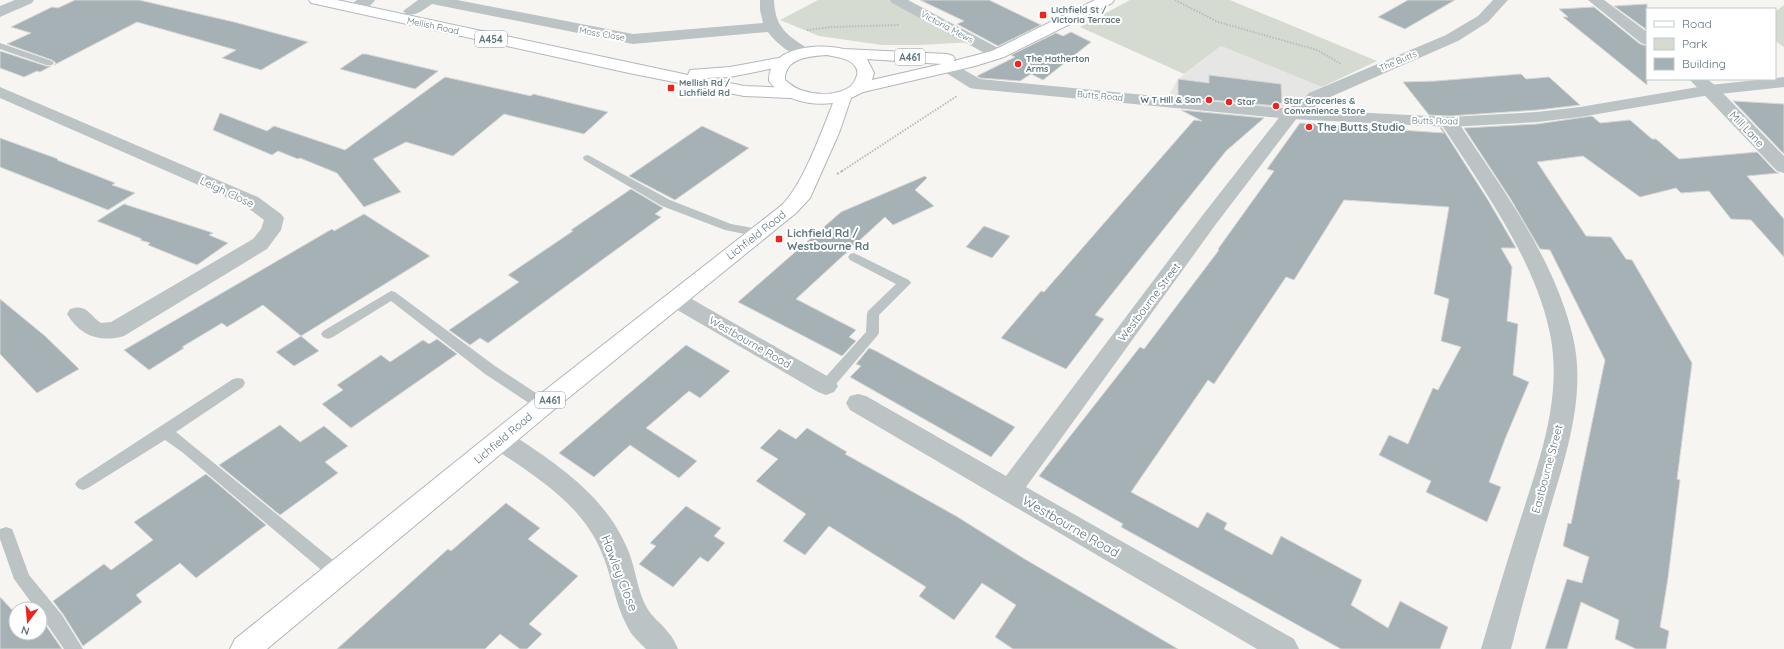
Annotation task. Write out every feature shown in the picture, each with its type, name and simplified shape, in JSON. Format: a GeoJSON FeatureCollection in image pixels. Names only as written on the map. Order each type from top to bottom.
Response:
{"type":"FeatureCollection","features":[{"type":"Feature","properties":{"kind":"main road","name":"Mellish Road"},"geometry":{"type":"LineString","coordinates":[[316,0],[667,76],[744,91],[790,93],[808,98],[828,99],[851,91]]}},
{"type":"Feature","properties":{"kind":"main road","name":"A461"},"geometry":{"type":"LineString","coordinates":[[851,91],[998,54],[1107,0]]}},
{"type":"Feature","properties":{"kind":"main road","name":"Mellish Road"},"geometry":{"type":"LineString","coordinates":[[667,76],[730,72],[784,62],[804,53],[827,50],[844,53]]}},
{"type":"Feature","properties":{"kind":"main road","name":"A461"},"geometry":{"type":"LineString","coordinates":[[844,53],[975,61]]}},
{"type":"Feature","properties":{"kind":"main road","name":"Lichfield Road"},"geometry":{"type":"LineString","coordinates":[[245,649],[543,405],[789,209],[800,198],[851,91],[866,77],[866,69],[856,58],[844,53]]}},
{"type":"Feature","properties":{"kind":"main road"},"geometry":{"type":"LineString","coordinates":[[784,62],[778,68],[776,76],[781,86],[790,93]]}},
{"type":"Feature","properties":{"kind":"main road"},"geometry":{"type":"LineString","coordinates":[[808,98],[830,133]]}},
{"type":"Feature","properties":{"kind":"street"},"geometry":{"type":"LineString","coordinates":[[0,12],[27,0]]}},
{"type":"Feature","properties":{"kind":"street"},"geometry":{"type":"LineString","coordinates":[[353,9],[368,0]]}},
{"type":"Feature","properties":{"kind":"street"},"geometry":{"type":"LineString","coordinates":[[411,11],[428,0]]}},
{"type":"Feature","properties":{"kind":"street","name":"Moss Close"},"geometry":{"type":"LineString","coordinates":[[435,0],[633,39],[775,32]]}},
{"type":"Feature","properties":{"kind":"street"},"geometry":{"type":"LineString","coordinates":[[766,0],[766,8],[775,32],[804,53]]}},
{"type":"Feature","properties":{"kind":"street","name":"Victoria Mews"},"geometry":{"type":"LineString","coordinates":[[897,0],[998,54]]}},
{"type":"Feature","properties":{"kind":"street","name":"The Butts"},"geometry":{"type":"LineString","coordinates":[[1291,114],[1308,104],[1315,96],[1452,38],[1483,20],[1501,0]]}},
{"type":"Feature","properties":{"kind":"street"},"geometry":{"type":"LineString","coordinates":[[1595,0],[1646,39]]}},
{"type":"Feature","properties":{"kind":"street","name":"Butts Road"},"geometry":{"type":"LineString","coordinates":[[946,66],[976,84],[1291,114],[1448,122],[1536,117],[1580,112],[1704,84],[1784,82]]}},
{"type":"Feature","properties":{"kind":"street","name":"Mill Lane"},"geometry":{"type":"LineString","coordinates":[[1704,84],[1784,167]]}},
{"type":"Feature","properties":{"kind":"street","name":"Leigh Close"},"geometry":{"type":"LineString","coordinates":[[0,92],[251,201],[274,218],[271,230],[260,244],[116,330],[104,332],[95,331],[78,314]]}},
{"type":"Feature","properties":{"kind":"street","name":"Westbourne Street"},"geometry":{"type":"LineString","coordinates":[[1009,491],[1209,220],[1291,114]]}},
{"type":"Feature","properties":{"kind":"street","name":"Eastbourne Street"},"geometry":{"type":"LineString","coordinates":[[1448,122],[1523,241],[1536,268],[1551,301],[1562,338],[1566,380],[1556,440],[1496,649]]}},
{"type":"Feature","properties":{"kind":"street","name":"Westbourne Road"},"geometry":{"type":"LineString","coordinates":[[675,299],[826,386]]}},
{"type":"Feature","properties":{"kind":"street","name":"Westbourne Road"},"geometry":{"type":"LineString","coordinates":[[858,404],[1284,649]]}},
{"type":"Feature","properties":{"kind":"street","name":"Hawley Close"},"geometry":{"type":"LineString","coordinates":[[501,440],[568,486],[594,514],[612,543],[634,612],[645,629],[663,649]]}},
{"type":"Feature","properties":{"kind":"lane"},"geometry":{"type":"LineString","coordinates":[[0,46],[49,63]]}},
{"type":"Feature","properties":{"kind":"lane"},"geometry":{"type":"LineString","coordinates":[[588,158],[666,203],[729,227],[760,233]]}},
{"type":"Feature","properties":{"kind":"lane"},"geometry":{"type":"LineString","coordinates":[[826,386],[872,333],[873,314],[905,283],[854,256]]}},
{"type":"Feature","properties":{"kind":"lane"},"geometry":{"type":"LineString","coordinates":[[328,334],[391,295],[490,370],[543,405]]}},
{"type":"Feature","properties":{"kind":"lane"},"geometry":{"type":"LineString","coordinates":[[83,484],[238,383]]}},
{"type":"Feature","properties":{"kind":"lane"},"geometry":{"type":"LineString","coordinates":[[165,432],[193,453],[338,574]]}},
{"type":"Feature","properties":{"kind":"lane"},"geometry":{"type":"LineString","coordinates":[[6,534],[22,580],[56,621],[74,649]]}},
{"type":"Feature","properties":{"kind":"path"},"geometry":{"type":"LineString","coordinates":[[1175,0],[1218,22],[1317,50],[1362,76]]}},
{"type":"Feature","properties":{"kind":"path"},"geometry":{"type":"LineString","coordinates":[[775,32],[832,27],[902,25]]}},
{"type":"Feature","properties":{"kind":"path"},"geometry":{"type":"LineString","coordinates":[[800,198],[976,84]]}},
{"type":"Feature","properties":{"kind":"shaded area"},"geometry":{"type":"Polygon","coordinates":[[[1221,46],[1322,87],[1280,110],[1167,98],[1178,79],[1221,46]]]}},
{"type":"Feature","properties":{"kind":"green space"},"geometry":{"type":"Polygon","coordinates":[[[818,0],[892,0],[976,42],[882,45],[819,36],[780,20],[818,0]]]}},
{"type":"Feature","properties":{"kind":"green space"},"geometry":{"type":"Polygon","coordinates":[[[1130,0],[1230,0],[1377,61],[1322,87],[1221,46],[1184,74],[1080,27],[1130,0]]]}},
{"type":"Feature","properties":{"kind":"green space"},"geometry":{"type":"Polygon","coordinates":[[[1784,5],[1784,47],[1776,42],[1776,11],[1784,5]]]}},
{"type":"Feature","properties":{"kind":"building"},"geometry":{"type":"Polygon","coordinates":[[[75,0],[139,0],[234,22],[308,42],[261,70],[222,58],[236,50],[137,22],[54,65],[56,63],[52,60],[7,44],[31,33],[11,27],[52,7],[58,8],[75,0]]]}},
{"type":"Feature","properties":{"kind":"building"},"geometry":{"type":"Polygon","coordinates":[[[920,0],[989,0],[1041,25],[998,46],[957,24],[964,21],[920,0]]]}},
{"type":"Feature","properties":{"kind":"building"},"geometry":{"type":"Polygon","coordinates":[[[1408,0],[1455,0],[1405,29],[1378,17],[1408,0]]]}},
{"type":"Feature","properties":{"kind":"building"},"geometry":{"type":"Polygon","coordinates":[[[1647,4],[1646,29],[1614,6],[1647,4]]]}},
{"type":"Feature","properties":{"kind":"building"},"geometry":{"type":"Polygon","coordinates":[[[1594,7],[1640,44],[1646,46],[1647,85],[1563,17],[1568,17],[1559,9],[1594,7]]]}},
{"type":"Feature","properties":{"kind":"building"},"geometry":{"type":"Polygon","coordinates":[[[1071,32],[1091,42],[1043,80],[1031,74],[1020,81],[980,78],[977,76],[1015,57],[1011,55],[1056,33],[1063,36],[1071,32]]]}},
{"type":"Feature","properties":{"kind":"building"},"geometry":{"type":"Polygon","coordinates":[[[0,51],[46,66],[51,66],[40,72],[37,71],[24,77],[0,68],[0,51]]]}},
{"type":"Feature","properties":{"kind":"building"},"geometry":{"type":"Polygon","coordinates":[[[362,54],[438,71],[415,89],[340,69],[362,54]]]}},
{"type":"Feature","properties":{"kind":"building"},"geometry":{"type":"Polygon","coordinates":[[[1521,74],[1526,79],[1549,77],[1580,105],[1537,110],[1449,116],[1429,115],[1403,82],[1436,81],[1521,74]]]}},
{"type":"Feature","properties":{"kind":"building"},"geometry":{"type":"Polygon","coordinates":[[[1209,75],[1281,84],[1282,102],[1277,106],[1178,97],[1178,79],[1209,83],[1209,75]]]}},
{"type":"Feature","properties":{"kind":"building"},"geometry":{"type":"Polygon","coordinates":[[[445,77],[531,96],[533,94],[608,112],[584,134],[504,114],[453,156],[406,142],[373,159],[401,192],[364,207],[337,173],[278,151],[272,155],[213,130],[220,113],[267,131],[274,126],[345,150],[445,77]]]}},
{"type":"Feature","properties":{"kind":"building"},"geometry":{"type":"Polygon","coordinates":[[[1733,101],[1784,104],[1784,154],[1733,101]]]}},
{"type":"Feature","properties":{"kind":"building"},"geometry":{"type":"Polygon","coordinates":[[[1181,110],[1264,118],[1226,151],[1095,315],[1104,319],[1066,369],[1001,338],[1041,291],[1044,292],[1194,120],[1202,121],[1181,110]]]}},
{"type":"Feature","properties":{"kind":"building"},"geometry":{"type":"Polygon","coordinates":[[[1592,116],[1600,123],[1630,120],[1652,139],[1656,139],[1679,159],[1757,152],[1776,172],[1779,173],[1747,176],[1784,219],[1784,257],[1751,220],[1731,219],[1709,191],[1681,193],[1676,188],[1640,197],[1583,156],[1537,162],[1586,236],[1611,237],[1626,259],[1632,260],[1692,363],[1677,479],[1680,480],[1668,578],[1660,627],[1669,631],[1666,649],[1636,649],[1615,639],[1619,620],[1581,602],[1567,649],[1545,649],[1567,579],[1582,583],[1589,557],[1563,546],[1568,523],[1571,524],[1605,360],[1550,250],[1540,249],[1510,198],[1464,128],[1537,124],[1592,116]]]}},
{"type":"Feature","properties":{"kind":"building"},"geometry":{"type":"Polygon","coordinates":[[[1300,123],[1444,133],[1440,128],[1442,128],[1488,200],[1516,248],[1501,248],[1512,267],[1507,321],[1518,324],[1513,375],[1529,382],[1489,482],[1501,487],[1487,522],[1426,492],[1431,481],[1379,455],[1389,435],[1408,444],[1433,388],[1438,390],[1461,347],[1441,341],[1449,299],[1434,294],[1449,207],[1344,200],[1294,280],[1286,277],[1214,384],[1208,380],[1131,492],[1198,528],[1207,512],[1227,523],[1224,529],[1272,555],[1281,536],[1362,580],[1351,605],[1388,628],[1400,601],[1448,627],[1440,649],[1341,649],[1121,527],[1123,524],[1039,476],[1140,347],[1144,349],[1219,250],[1218,249],[1274,171],[1267,169],[1300,123]]]}},
{"type":"Feature","properties":{"kind":"building"},"geometry":{"type":"Polygon","coordinates":[[[702,126],[749,148],[675,200],[629,176],[702,126]]]}},
{"type":"Feature","properties":{"kind":"building"},"geometry":{"type":"Polygon","coordinates":[[[0,138],[58,159],[57,160],[115,183],[112,185],[135,193],[108,210],[0,167],[0,138]]]}},
{"type":"Feature","properties":{"kind":"building"},"geometry":{"type":"Polygon","coordinates":[[[925,176],[927,178],[915,190],[934,206],[893,225],[885,217],[796,299],[856,330],[849,337],[856,341],[842,356],[738,302],[841,212],[925,176]]]}},
{"type":"Feature","properties":{"kind":"building"},"geometry":{"type":"Polygon","coordinates":[[[631,189],[663,208],[655,214],[661,217],[488,343],[480,338],[470,345],[449,330],[519,282],[508,275],[631,189]]]}},
{"type":"Feature","properties":{"kind":"building"},"geometry":{"type":"Polygon","coordinates":[[[124,204],[213,233],[209,235],[228,243],[197,265],[148,245],[150,243],[140,240],[142,239],[97,221],[124,204]]]}},
{"type":"Feature","properties":{"kind":"building"},"geometry":{"type":"Polygon","coordinates":[[[364,214],[430,256],[301,336],[263,305],[227,327],[222,323],[182,347],[184,348],[149,370],[124,350],[332,229],[334,231],[364,214]]]}},
{"type":"Feature","properties":{"kind":"building"},"geometry":{"type":"Polygon","coordinates":[[[984,226],[1010,236],[992,258],[966,247],[984,226]]]}},
{"type":"Feature","properties":{"kind":"building"},"geometry":{"type":"Polygon","coordinates":[[[0,299],[45,336],[79,369],[37,393],[0,354],[0,299]]]}},
{"type":"Feature","properties":{"kind":"building"},"geometry":{"type":"Polygon","coordinates":[[[301,336],[319,351],[294,366],[276,352],[301,336]]]}},
{"type":"Feature","properties":{"kind":"building"},"geometry":{"type":"Polygon","coordinates":[[[437,339],[457,354],[351,428],[322,404],[343,390],[337,385],[381,355],[390,362],[423,340],[429,344],[437,339]]]}},
{"type":"Feature","properties":{"kind":"building"},"geometry":{"type":"Polygon","coordinates":[[[686,345],[730,371],[700,398],[689,391],[646,428],[697,461],[679,478],[630,445],[594,477],[559,453],[686,345]]]}},
{"type":"Feature","properties":{"kind":"building"},"geometry":{"type":"Polygon","coordinates":[[[869,348],[1015,427],[991,457],[850,377],[861,366],[856,364],[869,348]]]}},
{"type":"Feature","properties":{"kind":"building"},"geometry":{"type":"Polygon","coordinates":[[[280,425],[300,442],[324,426],[348,446],[325,462],[338,473],[280,515],[219,465],[280,425]]]}},
{"type":"Feature","properties":{"kind":"building"},"geometry":{"type":"Polygon","coordinates":[[[807,428],[847,452],[845,454],[956,516],[1023,558],[1178,649],[1013,649],[995,637],[1016,605],[982,583],[954,620],[919,596],[926,587],[829,526],[805,555],[783,541],[806,514],[756,481],[778,459],[760,448],[779,429],[796,439],[807,428]]]}},
{"type":"Feature","properties":{"kind":"building"},"geometry":{"type":"Polygon","coordinates":[[[206,474],[266,525],[196,578],[180,563],[136,595],[142,602],[83,646],[53,601],[104,564],[111,570],[153,540],[134,522],[206,474]]]}},
{"type":"Feature","properties":{"kind":"building"},"geometry":{"type":"Polygon","coordinates":[[[506,503],[540,528],[528,539],[578,576],[529,624],[542,634],[527,649],[520,649],[500,634],[485,649],[337,649],[448,549],[451,551],[506,503]]]}},
{"type":"Feature","properties":{"kind":"building"},"geometry":{"type":"Polygon","coordinates":[[[686,506],[721,528],[714,536],[725,543],[708,562],[700,557],[673,587],[639,564],[656,546],[650,543],[686,506]]]}},
{"type":"Feature","properties":{"kind":"building"},"geometry":{"type":"Polygon","coordinates":[[[0,597],[8,606],[8,641],[48,641],[48,629],[62,649],[0,649],[0,597]]]}},
{"type":"Feature","properties":{"kind":"place","name":"Lichfield St / Victoria Terrace"},"geometry":{"type":"Point","coordinates":[1043,15]}},
{"type":"Feature","properties":{"kind":"place","name":"The Hatherton Arms"},"geometry":{"type":"Point","coordinates":[1018,64]}},
{"type":"Feature","properties":{"kind":"place","name":"Mellish Rd / Lichfield Rd"},"geometry":{"type":"Point","coordinates":[671,88]}},
{"type":"Feature","properties":{"kind":"place","name":"W T Hill & Son"},"geometry":{"type":"Point","coordinates":[1209,100]}},
{"type":"Feature","properties":{"kind":"place","name":"Star"},"geometry":{"type":"Point","coordinates":[1229,102]}},
{"type":"Feature","properties":{"kind":"place","name":"Star Groceries & Convenience Store"},"geometry":{"type":"Point","coordinates":[1276,106]}},
{"type":"Feature","properties":{"kind":"place","name":"The Butts Studio"},"geometry":{"type":"Point","coordinates":[1309,127]}},
{"type":"Feature","properties":{"kind":"place","name":"Lichfield Rd / Westbourne Rd"},"geometry":{"type":"Point","coordinates":[779,239]}}]}
